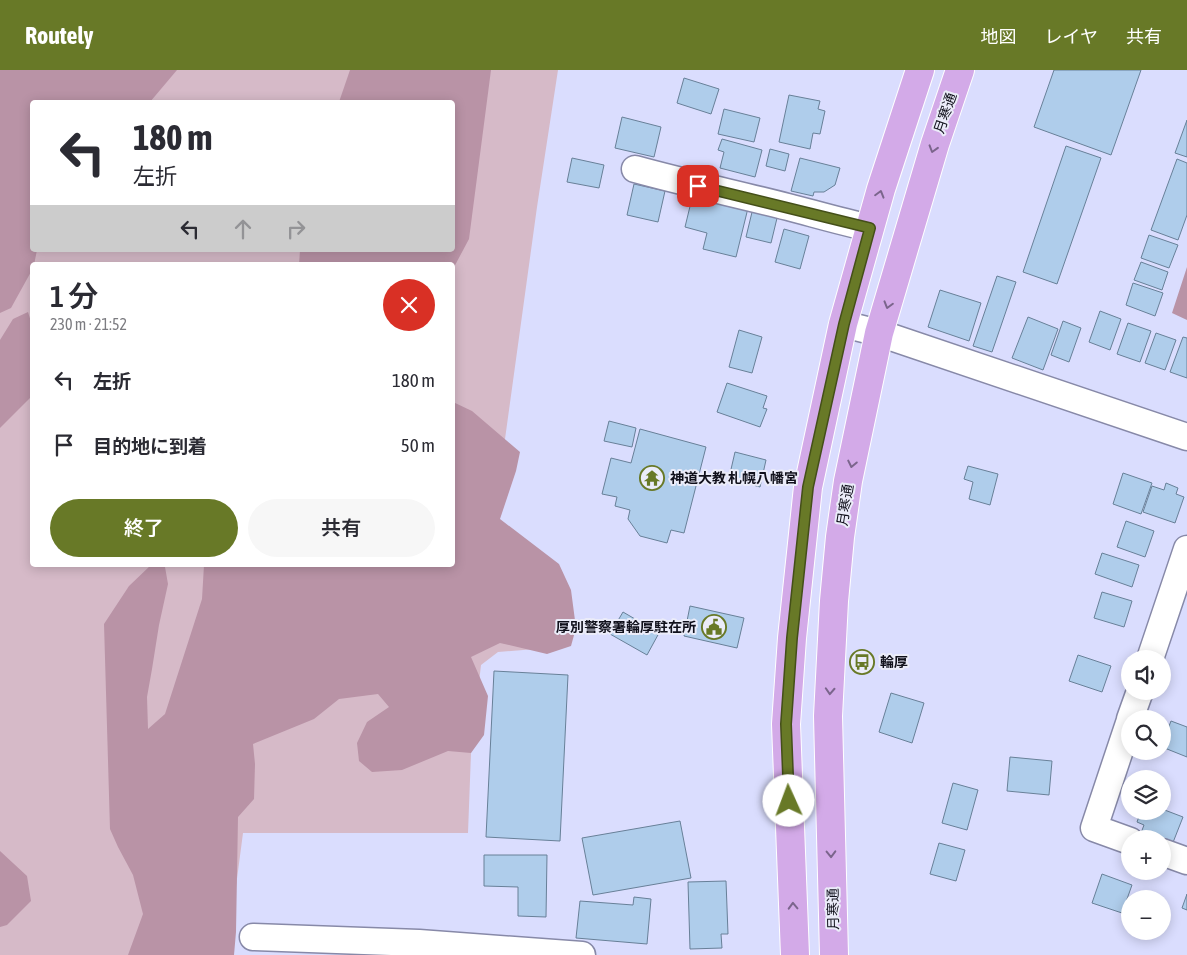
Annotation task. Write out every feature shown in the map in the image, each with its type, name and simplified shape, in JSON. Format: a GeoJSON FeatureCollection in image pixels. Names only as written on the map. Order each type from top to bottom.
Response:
{"type":"FeatureCollection","features":[{"type":"Feature","properties":{"kind":"highway"},"geometry":{"type":"LineString","coordinates":[[795,955],[786,724],[792,638],[808,487],[844,324],[881,189],[920,70]]}},
{"type":"Feature","properties":{"kind":"highway","name":"月寒通"},"geometry":{"type":"LineString","coordinates":[[834,955],[828,716],[840,536],[848,481],[879,333],[935,144],[960,70]]}},
{"type":"Feature","properties":{"kind":"highway"},"geometry":{"type":"LineString","coordinates":[[792,638],[832,642]]}},
{"type":"Feature","properties":{"kind":"street"},"geometry":{"type":"LineString","coordinates":[[635,169],[870,228]]}},
{"type":"Feature","properties":{"kind":"street"},"geometry":{"type":"LineString","coordinates":[[844,324],[879,333],[1187,437]]}},
{"type":"Feature","properties":{"kind":"street"},"geometry":{"type":"LineString","coordinates":[[1153,650],[1187,549]]}},
{"type":"Feature","properties":{"kind":"street"},"geometry":{"type":"LineString","coordinates":[[1121,746],[1094,828],[1121,838]]}},
{"type":"Feature","properties":{"kind":"street"},"geometry":{"type":"LineString","coordinates":[[1171,855],[1187,861]]}},
{"type":"Feature","properties":{"kind":"street"},"geometry":{"type":"LineString","coordinates":[[253,937],[419,943],[582,955]]}},
{"type":"Feature","properties":{"kind":"shaded area"},"geometry":{"type":"Polygon","coordinates":[[[0,70],[558,70],[492,525],[560,647],[498,652],[481,665],[471,753],[468,833],[243,833],[227,955],[0,955],[0,70]]]}},
{"type":"Feature","properties":{"kind":"shaded area"},"geometry":{"type":"Polygon","coordinates":[[[0,70],[177,70],[152,100],[30,100],[30,252],[37,252],[35,262],[30,262],[30,274],[11,308],[0,313],[0,70]]]}},
{"type":"Feature","properties":{"kind":"shaded area"},"geometry":{"type":"Polygon","coordinates":[[[350,70],[491,70],[469,239],[455,265],[455,262],[299,262],[300,252],[455,252],[455,100],[340,100],[350,70]]]}},
{"type":"Feature","properties":{"kind":"shaded area"},"geometry":{"type":"Polygon","coordinates":[[[1187,267],[1187,320],[1172,313],[1187,267]]]}},
{"type":"Feature","properties":{"kind":"shaded area"},"geometry":{"type":"Polygon","coordinates":[[[28,312],[30,318],[30,398],[0,428],[0,340],[13,319],[28,312]]]}},
{"type":"Feature","properties":{"kind":"shaded area"},"geometry":{"type":"Polygon","coordinates":[[[455,403],[472,411],[520,452],[516,471],[500,519],[559,564],[571,590],[576,628],[571,646],[547,654],[500,643],[471,657],[488,696],[484,735],[471,753],[448,751],[402,770],[372,772],[359,761],[357,743],[367,722],[389,707],[378,694],[339,699],[314,719],[253,744],[255,764],[254,799],[238,817],[234,955],[128,955],[143,914],[133,875],[110,829],[104,624],[129,586],[149,567],[165,567],[168,584],[147,697],[148,729],[165,714],[202,599],[204,567],[455,567],[455,403]]]}},
{"type":"Feature","properties":{"kind":"shaded area"},"geometry":{"type":"Polygon","coordinates":[[[0,851],[27,876],[31,901],[7,925],[0,927],[0,851]]]}},
{"type":"Feature","properties":{"kind":"building"},"geometry":{"type":"Polygon","coordinates":[[[1054,70],[1141,70],[1111,155],[1034,127],[1054,70]]]}},
{"type":"Feature","properties":{"kind":"building"},"geometry":{"type":"Polygon","coordinates":[[[684,78],[719,89],[711,114],[677,103],[684,78]]]}},
{"type":"Feature","properties":{"kind":"building"},"geometry":{"type":"Polygon","coordinates":[[[789,95],[820,101],[818,109],[825,111],[820,134],[813,133],[810,149],[779,142],[789,95]]]}},
{"type":"Feature","properties":{"kind":"building"},"geometry":{"type":"Polygon","coordinates":[[[724,109],[760,118],[754,142],[718,134],[724,109]]]}},
{"type":"Feature","properties":{"kind":"building"},"geometry":{"type":"Polygon","coordinates":[[[622,117],[661,127],[654,157],[615,148],[622,117]]]}},
{"type":"Feature","properties":{"kind":"building"},"geometry":{"type":"Polygon","coordinates":[[[1187,120],[1187,157],[1175,153],[1187,120]]]}},
{"type":"Feature","properties":{"kind":"building"},"geometry":{"type":"Polygon","coordinates":[[[722,139],[762,150],[755,177],[720,168],[724,152],[718,150],[722,139]]]}},
{"type":"Feature","properties":{"kind":"building"},"geometry":{"type":"Polygon","coordinates":[[[1066,146],[1101,158],[1057,284],[1023,272],[1066,146]]]}},
{"type":"Feature","properties":{"kind":"building"},"geometry":{"type":"Polygon","coordinates":[[[770,149],[789,154],[785,171],[766,166],[770,149]]]}},
{"type":"Feature","properties":{"kind":"building"},"geometry":{"type":"Polygon","coordinates":[[[572,158],[604,165],[599,188],[567,182],[572,158]]]}},
{"type":"Feature","properties":{"kind":"building"},"geometry":{"type":"Polygon","coordinates":[[[800,158],[840,168],[835,185],[824,192],[814,192],[813,196],[791,191],[800,158]]]}},
{"type":"Feature","properties":{"kind":"building"},"geometry":{"type":"Polygon","coordinates":[[[1177,159],[1187,163],[1187,215],[1178,240],[1151,230],[1177,159]]]}},
{"type":"Feature","properties":{"kind":"building"},"geometry":{"type":"Polygon","coordinates":[[[634,184],[665,191],[658,222],[627,215],[634,184]]]}},
{"type":"Feature","properties":{"kind":"building"},"geometry":{"type":"Polygon","coordinates":[[[693,194],[748,208],[736,257],[703,249],[707,233],[685,227],[693,194]]]}},
{"type":"Feature","properties":{"kind":"building"},"geometry":{"type":"Polygon","coordinates":[[[753,208],[778,214],[771,243],[746,237],[753,208]]]}},
{"type":"Feature","properties":{"kind":"building"},"geometry":{"type":"Polygon","coordinates":[[[784,229],[809,236],[800,269],[775,262],[784,229]]]}},
{"type":"Feature","properties":{"kind":"building"},"geometry":{"type":"Polygon","coordinates":[[[1149,235],[1178,245],[1169,268],[1141,258],[1149,235]]]}},
{"type":"Feature","properties":{"kind":"building"},"geometry":{"type":"Polygon","coordinates":[[[1141,262],[1168,272],[1162,290],[1134,280],[1141,262]]]}},
{"type":"Feature","properties":{"kind":"building"},"geometry":{"type":"Polygon","coordinates":[[[997,276],[1016,282],[992,352],[973,346],[997,276]]]}},
{"type":"Feature","properties":{"kind":"building"},"geometry":{"type":"Polygon","coordinates":[[[1133,283],[1163,293],[1155,316],[1126,305],[1133,283]]]}},
{"type":"Feature","properties":{"kind":"building"},"geometry":{"type":"Polygon","coordinates":[[[940,290],[981,303],[969,341],[928,327],[940,290]]]}},
{"type":"Feature","properties":{"kind":"building"},"geometry":{"type":"Polygon","coordinates":[[[1100,311],[1121,319],[1110,350],[1089,342],[1100,311]]]}},
{"type":"Feature","properties":{"kind":"building"},"geometry":{"type":"Polygon","coordinates":[[[1028,317],[1058,329],[1043,370],[1012,358],[1028,317]]]}},
{"type":"Feature","properties":{"kind":"building"},"geometry":{"type":"Polygon","coordinates":[[[1063,321],[1081,328],[1069,362],[1051,355],[1063,321]]]}},
{"type":"Feature","properties":{"kind":"building"},"geometry":{"type":"Polygon","coordinates":[[[1128,323],[1151,331],[1140,362],[1117,354],[1128,323]]]}},
{"type":"Feature","properties":{"kind":"building"},"geometry":{"type":"Polygon","coordinates":[[[739,330],[762,337],[752,373],[729,367],[739,330]]]}},
{"type":"Feature","properties":{"kind":"building"},"geometry":{"type":"Polygon","coordinates":[[[1156,333],[1176,340],[1165,370],[1145,363],[1156,333]]]}},
{"type":"Feature","properties":{"kind":"building"},"geometry":{"type":"Polygon","coordinates":[[[1183,337],[1187,338],[1187,378],[1170,372],[1183,337]]]}},
{"type":"Feature","properties":{"kind":"building"},"geometry":{"type":"Polygon","coordinates":[[[727,383],[767,396],[763,408],[767,409],[760,427],[717,412],[727,383]]]}},
{"type":"Feature","properties":{"kind":"building"},"geometry":{"type":"Polygon","coordinates":[[[609,421],[636,428],[632,447],[604,441],[609,421]]]}},
{"type":"Feature","properties":{"kind":"building","name":"神道大教 札幌八幡宮"},"geometry":{"type":"Polygon","coordinates":[[[640,429],[706,447],[684,533],[671,530],[667,543],[640,536],[628,519],[630,510],[615,506],[617,497],[602,494],[611,458],[631,463],[640,429]]]}},
{"type":"Feature","properties":{"kind":"building"},"geometry":{"type":"Polygon","coordinates":[[[735,452],[766,460],[760,487],[729,478],[735,452]]]}},
{"type":"Feature","properties":{"kind":"building"},"geometry":{"type":"Polygon","coordinates":[[[968,466],[998,474],[990,505],[969,499],[973,482],[964,479],[968,466]]]}},
{"type":"Feature","properties":{"kind":"building"},"geometry":{"type":"Polygon","coordinates":[[[1123,473],[1152,483],[1141,514],[1113,504],[1123,473]]]}},
{"type":"Feature","properties":{"kind":"building"},"geometry":{"type":"Polygon","coordinates":[[[1166,483],[1178,488],[1176,494],[1184,497],[1175,523],[1143,512],[1152,486],[1164,490],[1166,483]]]}},
{"type":"Feature","properties":{"kind":"building"},"geometry":{"type":"Polygon","coordinates":[[[1126,521],[1154,531],[1145,557],[1117,547],[1126,521]]]}},
{"type":"Feature","properties":{"kind":"building"},"geometry":{"type":"Polygon","coordinates":[[[1102,553],[1139,565],[1132,587],[1095,574],[1102,553]]]}},
{"type":"Feature","properties":{"kind":"building"},"geometry":{"type":"Polygon","coordinates":[[[1102,592],[1132,601],[1124,627],[1094,618],[1102,592]]]}},
{"type":"Feature","properties":{"kind":"building","name":"厚別警察署輪厚駐在所"},"geometry":{"type":"Polygon","coordinates":[[[690,606],[744,618],[737,648],[684,636],[690,606]]]}},
{"type":"Feature","properties":{"kind":"building"},"geometry":{"type":"Polygon","coordinates":[[[623,612],[659,633],[647,655],[610,634],[623,612]]]}},
{"type":"Feature","properties":{"kind":"building"},"geometry":{"type":"Polygon","coordinates":[[[1078,655],[1111,666],[1102,692],[1069,681],[1078,655]]]}},
{"type":"Feature","properties":{"kind":"building"},"geometry":{"type":"Polygon","coordinates":[[[494,671],[568,675],[560,841],[486,837],[494,671]]]}},
{"type":"Feature","properties":{"kind":"building"},"geometry":{"type":"Polygon","coordinates":[[[891,693],[924,703],[912,743],[879,732],[891,693]]]}},
{"type":"Feature","properties":{"kind":"building"},"geometry":{"type":"Polygon","coordinates":[[[1171,721],[1187,727],[1187,757],[1171,751],[1171,721]]]}},
{"type":"Feature","properties":{"kind":"building"},"geometry":{"type":"Polygon","coordinates":[[[1010,757],[1052,761],[1049,795],[1007,791],[1010,757]]]}},
{"type":"Feature","properties":{"kind":"building"},"geometry":{"type":"Polygon","coordinates":[[[953,783],[978,790],[967,830],[942,823],[953,783]]]}},
{"type":"Feature","properties":{"kind":"building"},"geometry":{"type":"Polygon","coordinates":[[[1171,812],[1183,817],[1172,845],[1171,830],[1142,830],[1144,825],[1137,822],[1138,820],[1171,820],[1171,812]]]}},
{"type":"Feature","properties":{"kind":"building"},"geometry":{"type":"Polygon","coordinates":[[[680,821],[691,878],[593,895],[582,838],[680,821]]]}},
{"type":"Feature","properties":{"kind":"building"},"geometry":{"type":"Polygon","coordinates":[[[939,843],[965,850],[956,881],[930,874],[939,843]]]}},
{"type":"Feature","properties":{"kind":"building"},"geometry":{"type":"Polygon","coordinates":[[[484,855],[547,855],[546,917],[518,916],[518,887],[484,886],[484,855]]]}},
{"type":"Feature","properties":{"kind":"building"},"geometry":{"type":"Polygon","coordinates":[[[1102,874],[1132,885],[1130,890],[1121,890],[1121,913],[1092,903],[1102,874]]]}},
{"type":"Feature","properties":{"kind":"building"},"geometry":{"type":"Polygon","coordinates":[[[726,881],[728,934],[721,934],[722,948],[690,949],[688,882],[726,881]]]}},
{"type":"Feature","properties":{"kind":"building"},"geometry":{"type":"Polygon","coordinates":[[[1187,894],[1187,910],[1182,908],[1187,894]]]}},
{"type":"Feature","properties":{"kind":"building"},"geometry":{"type":"Polygon","coordinates":[[[634,897],[651,899],[647,944],[576,938],[580,901],[633,905],[634,897]]]}},
{"type":"Feature","properties":{"kind":"place","name":"神道大教 札幌八幡宮"},"geometry":{"type":"Point","coordinates":[652,478]}},
{"type":"Feature","properties":{"kind":"place","name":"厚別警察署輪厚駐在所"},"geometry":{"type":"Point","coordinates":[714,627]}},
{"type":"Feature","properties":{"kind":"place","name":"輪厚"},"geometry":{"type":"Point","coordinates":[862,662]}},
{"type":"Feature","properties":{"kind":"route"},"geometry":{"type":"LineString","coordinates":[[698,186],[870,228],[844,324],[808,487],[792,638],[786,724],[789,801]]}}]}
